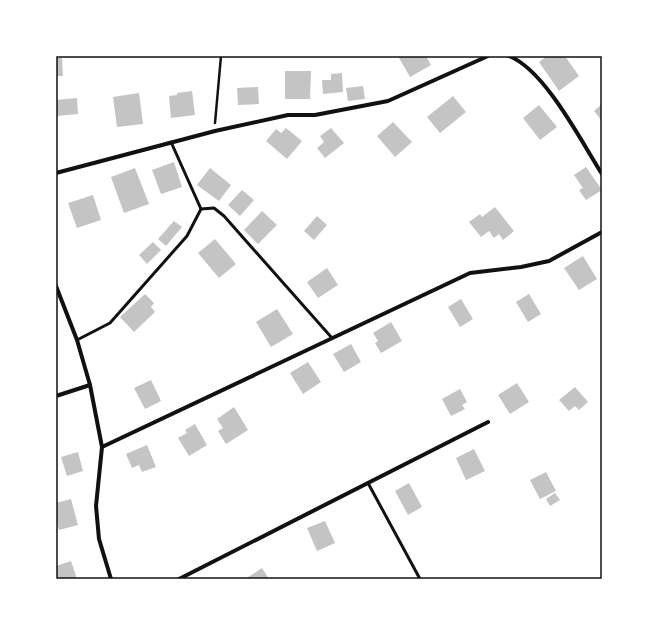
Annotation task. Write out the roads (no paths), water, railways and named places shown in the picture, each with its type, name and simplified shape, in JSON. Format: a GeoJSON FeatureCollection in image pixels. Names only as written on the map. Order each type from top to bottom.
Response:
{"type":"FeatureCollection","features":[{"type":"Feature","properties":{"kind":"street"},"geometry":{"type":"LineString","coordinates":[[56,173],[215,131],[288,115],[315,115],[388,101],[488,56]]}},
{"type":"Feature","properties":{"kind":"street"},"geometry":{"type":"LineString","coordinates":[[509,56],[522,63],[550,94],[602,174]]}},
{"type":"Feature","properties":{"kind":"street"},"geometry":{"type":"LineString","coordinates":[[102,447],[470,273],[521,267],[549,261],[602,232]]}},
{"type":"Feature","properties":{"kind":"street"},"geometry":{"type":"LineString","coordinates":[[56,286],[77,340],[90,385],[102,447],[96,506],[99,539],[111,579]]}},
{"type":"Feature","properties":{"kind":"street"},"geometry":{"type":"LineString","coordinates":[[56,396],[90,385]]}},
{"type":"Feature","properties":{"kind":"street"},"geometry":{"type":"LineString","coordinates":[[179,579],[488,422]]}},
{"type":"Feature","properties":{"kind":"lane"},"geometry":{"type":"LineString","coordinates":[[171,142],[201,209]]}},
{"type":"Feature","properties":{"kind":"lane"},"geometry":{"type":"LineString","coordinates":[[201,209],[214,208],[224,216],[332,338]]}},
{"type":"Feature","properties":{"kind":"lane"},"geometry":{"type":"LineString","coordinates":[[77,340],[110,323],[187,236],[201,209]]}},
{"type":"Feature","properties":{"kind":"lane"},"geometry":{"type":"LineString","coordinates":[[368,483],[420,579]]}}]}
